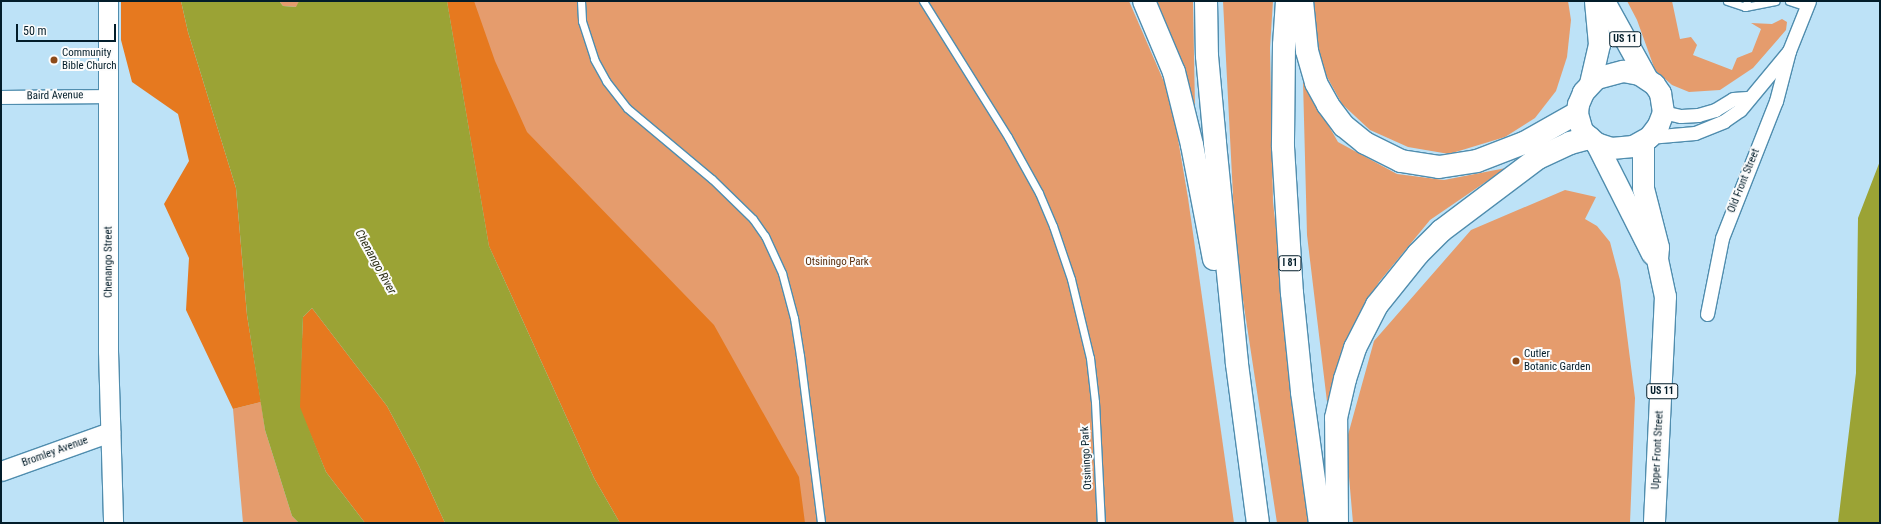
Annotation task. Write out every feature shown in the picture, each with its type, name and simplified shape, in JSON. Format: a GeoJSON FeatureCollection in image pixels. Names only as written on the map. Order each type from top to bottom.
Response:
{"type":"FeatureCollection","features":[{"type":"Feature","properties":{"kind":"highway"},"geometry":{"type":"LineString","coordinates":[[1144,1],[1174,72],[1192,145],[1237,364]]}},
{"type":"Feature","properties":{"kind":"highway"},"geometry":{"type":"LineString","coordinates":[[1206,1],[1207,56],[1214,143],[1237,364],[1258,523]]}},
{"type":"Feature","properties":{"kind":"highway","name":"I 81"},"geometry":{"type":"LineString","coordinates":[[1288,1],[1284,45],[1283,147],[1292,293],[1302,392],[1320,523]]}},
{"type":"Feature","properties":{"kind":"highway"},"geometry":{"type":"LineString","coordinates":[[1302,1],[1306,51],[1316,83],[1328,105],[1344,126],[1365,143],[1401,161],[1438,167],[1477,161],[1524,143],[1577,113]]}},
{"type":"Feature","properties":{"kind":"highway"},"geometry":{"type":"LineString","coordinates":[[1337,523],[1336,418],[1345,379],[1355,348],[1377,305],[1418,254],[1441,231],[1538,158],[1570,142],[1592,141]]}},
{"type":"Feature","properties":{"kind":"main road","name":"US 11"},"geometry":{"type":"LineString","coordinates":[[1577,113],[1580,96],[1590,83],[1599,44],[1595,1]]}},
{"type":"Feature","properties":{"kind":"main road","name":"US 11"},"geometry":{"type":"LineString","coordinates":[[1604,1],[1646,77],[1660,93],[1663,112]]}},
{"type":"Feature","properties":{"kind":"main road"},"geometry":{"type":"LineString","coordinates":[[1590,83],[1604,74],[1617,71],[1631,71],[1646,77]]}},
{"type":"Feature","properties":{"kind":"main road"},"geometry":{"type":"LineString","coordinates":[[1592,141],[1619,149],[1646,139],[1658,125],[1663,112]]}},
{"type":"Feature","properties":{"kind":"main road","name":"Upper Front Street"},"geometry":{"type":"LineString","coordinates":[[1577,113],[1582,131],[1592,141],[1649,252],[1657,259]]}},
{"type":"Feature","properties":{"kind":"main road","name":"Upper Front Street"},"geometry":{"type":"LineString","coordinates":[[1646,139],[1643,188],[1658,247],[1657,259],[1663,284],[1665,310],[1654,523]]}},
{"type":"Feature","properties":{"kind":"street","name":"Chenango Street"},"geometry":{"type":"LineString","coordinates":[[108,1],[110,432],[113,523]]}},
{"type":"Feature","properties":{"kind":"street","name":"Old Front Street"},"geometry":{"type":"LineString","coordinates":[[1707,314],[1722,238],[1776,101],[1789,51],[1808,4]]}},
{"type":"Feature","properties":{"kind":"street","name":"Old Front Street"},"geometry":{"type":"LineString","coordinates":[[1646,139],[1682,136],[1709,128],[1740,110],[1747,98],[1779,66],[1789,51]]}},
{"type":"Feature","properties":{"kind":"street","name":"Baird Avenue"},"geometry":{"type":"LineString","coordinates":[[1,97],[108,96]]}},
{"type":"Feature","properties":{"kind":"street"},"geometry":{"type":"LineString","coordinates":[[1663,112],[1681,116],[1698,115],[1715,110],[1733,99],[1747,98]]}},
{"type":"Feature","properties":{"kind":"street","name":"Bromley Avenue"},"geometry":{"type":"LineString","coordinates":[[1,471],[110,432]]}},
{"type":"Feature","properties":{"kind":"lane"},"geometry":{"type":"LineString","coordinates":[[581,1],[582,20],[594,59],[606,81],[627,108],[712,179],[753,219],[770,248],[782,273],[794,318],[821,523]]}},
{"type":"Feature","properties":{"kind":"lane","name":"Otsiningo Park"},"geometry":{"type":"LineString","coordinates":[[923,1],[1008,137],[1039,193],[1053,226],[1072,279],[1090,358],[1095,402],[1102,523]]}},
{"type":"Feature","properties":{"kind":"lane"},"geometry":{"type":"LineString","coordinates":[[1727,1],[1746,4],[1775,1]]}},
{"type":"Feature","properties":{"kind":"lane"},"geometry":{"type":"LineString","coordinates":[[1789,1],[1808,4]]}},
{"type":"Feature","properties":{"kind":"green space"},"geometry":{"type":"Polygon","coordinates":[[[279,1],[299,1],[297,7],[283,6],[279,1]]]}},
{"type":"Feature","properties":{"kind":"green space","name":"Otsiningo Park"},"geometry":{"type":"Polygon","coordinates":[[[447,1],[1129,1],[1171,98],[1188,198],[1234,523],[620,523],[489,246],[447,1]]]}},
{"type":"Feature","properties":{"kind":"green space"},"geometry":{"type":"Polygon","coordinates":[[[1157,1],[1193,1],[1195,109],[1157,1]]]}},
{"type":"Feature","properties":{"kind":"green space"},"geometry":{"type":"Polygon","coordinates":[[[1223,1],[1273,1],[1270,48],[1273,202],[1309,523],[1277,523],[1236,254],[1223,1]]]}},
{"type":"Feature","properties":{"kind":"green space"},"geometry":{"type":"Polygon","coordinates":[[[1313,1],[1568,1],[1571,20],[1567,57],[1556,91],[1535,118],[1505,137],[1449,154],[1408,147],[1370,130],[1342,104],[1321,66],[1313,1]]]}},
{"type":"Feature","properties":{"kind":"green space"},"geometry":{"type":"Polygon","coordinates":[[[1627,1],[1672,1],[1680,39],[1691,37],[1697,45],[1693,55],[1732,70],[1737,58],[1752,52],[1761,29],[1751,23],[1772,24],[1782,19],[1787,22],[1786,30],[1753,68],[1720,90],[1689,92],[1672,85],[1655,70],[1637,20],[1627,1]]]}},
{"type":"Feature","properties":{"kind":"green space"},"geometry":{"type":"Polygon","coordinates":[[[1303,81],[1338,142],[1397,174],[1444,180],[1506,168],[1430,220],[1379,282],[1342,349],[1328,410],[1307,235],[1303,81]]]}},
{"type":"Feature","properties":{"kind":"green space","name":"Cutler Botanic Garden"},"geometry":{"type":"Polygon","coordinates":[[[1565,190],[1596,197],[1585,219],[1597,226],[1610,242],[1620,280],[1635,398],[1630,523],[1353,523],[1346,442],[1374,341],[1471,230],[1565,190]]]}},
{"type":"Feature","properties":{"kind":"green space"},"geometry":{"type":"Polygon","coordinates":[[[261,402],[265,430],[292,516],[299,523],[243,523],[233,409],[261,402]]]}},
{"type":"Feature","properties":{"kind":"shaded area"},"geometry":{"type":"Polygon","coordinates":[[[121,1],[181,1],[188,32],[236,188],[247,315],[261,402],[233,409],[186,310],[189,258],[164,204],[189,161],[178,114],[132,82],[121,40],[121,1]]]}},
{"type":"Feature","properties":{"kind":"shaded area"},"geometry":{"type":"Polygon","coordinates":[[[447,1],[474,1],[495,61],[527,132],[714,325],[799,477],[805,523],[620,523],[594,478],[489,246],[447,1]]]}},
{"type":"Feature","properties":{"kind":"shaded area"},"geometry":{"type":"Polygon","coordinates":[[[312,308],[387,406],[419,466],[445,523],[365,523],[326,472],[299,407],[303,317],[312,308]]]}},
{"type":"Feature","properties":{"kind":"water","name":"Chenango River"},"geometry":{"type":"Polygon","coordinates":[[[181,1],[279,1],[283,6],[296,7],[299,1],[447,1],[489,246],[594,478],[620,523],[445,523],[419,466],[387,406],[312,308],[303,317],[300,407],[326,472],[365,523],[299,523],[292,516],[265,430],[247,315],[236,188],[188,32],[181,1]]]}},
{"type":"Feature","properties":{"kind":"water"},"geometry":{"type":"Polygon","coordinates":[[[1880,161],[1880,523],[1838,523],[1856,373],[1858,218],[1880,161]]]}},
{"type":"Feature","properties":{"kind":"place","name":"Community Bible Church"},"geometry":{"type":"Point","coordinates":[54,60]}},
{"type":"Feature","properties":{"kind":"place","name":"Cutler Botanic Garden"},"geometry":{"type":"Point","coordinates":[1516,361]}}]}
